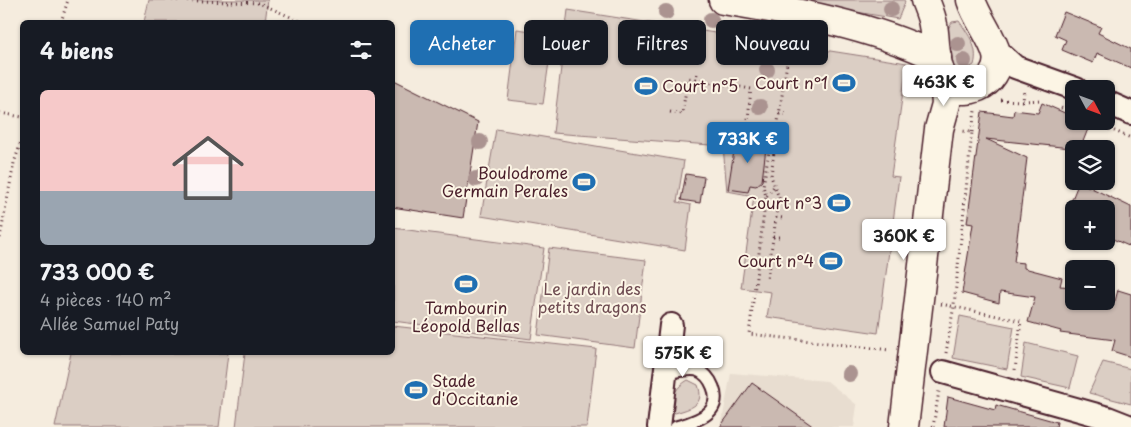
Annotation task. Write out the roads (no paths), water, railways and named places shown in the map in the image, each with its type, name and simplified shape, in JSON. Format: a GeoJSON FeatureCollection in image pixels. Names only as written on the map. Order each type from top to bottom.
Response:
{"type":"FeatureCollection","features":[{"type":"Feature","properties":{"kind":"street"},"geometry":{"type":"LineString","coordinates":[[722,0],[801,13],[892,38],[946,92]]}},
{"type":"Feature","properties":{"kind":"street"},"geometry":{"type":"LineString","coordinates":[[971,0],[981,25],[1001,62],[1065,85]]}},
{"type":"Feature","properties":{"kind":"street"},"geometry":{"type":"LineString","coordinates":[[892,38],[907,34],[929,12]]}},
{"type":"Feature","properties":{"kind":"street"},"geometry":{"type":"LineString","coordinates":[[904,427],[946,92],[929,12]]}},
{"type":"Feature","properties":{"kind":"street"},"geometry":{"type":"LineString","coordinates":[[946,92],[988,81],[1001,62]]}},
{"type":"Feature","properties":{"kind":"street"},"geometry":{"type":"LineString","coordinates":[[1115,106],[1131,113]]}},
{"type":"Feature","properties":{"kind":"street"},"geometry":{"type":"LineString","coordinates":[[659,427],[671,325]]}},
{"type":"Feature","properties":{"kind":"street"},"geometry":{"type":"LineString","coordinates":[[943,372],[1108,418],[1131,427]]}},
{"type":"Feature","properties":{"kind":"lane"},"geometry":{"type":"LineString","coordinates":[[665,373],[696,370],[711,383],[716,397],[712,409],[699,418],[676,427]]}},
{"type":"Feature","properties":{"kind":"place","name":"Court n°1"},"geometry":{"type":"Point","coordinates":[844,83]}},
{"type":"Feature","properties":{"kind":"place","name":"Court n°5"},"geometry":{"type":"Point","coordinates":[646,86]}},
{"type":"Feature","properties":{"kind":"place","name":"Boulodrome Germain Perales"},"geometry":{"type":"Point","coordinates":[584,182]}},
{"type":"Feature","properties":{"kind":"place","name":"Court n°3"},"geometry":{"type":"Point","coordinates":[839,203]}},
{"type":"Feature","properties":{"kind":"place","name":"Court n°4"},"geometry":{"type":"Point","coordinates":[831,261]}},
{"type":"Feature","properties":{"kind":"place","name":"Tambourin Léopold Bellas"},"geometry":{"type":"Point","coordinates":[466,284]}},
{"type":"Feature","properties":{"kind":"place","name":"Stade d'Occitanie"},"geometry":{"type":"Point","coordinates":[416,390]}},
{"type":"Feature","properties":{"kind":"park label","name":"Le jardin des petits dragons"},"geometry":{"type":"Point","coordinates":[592,298]}}]}
